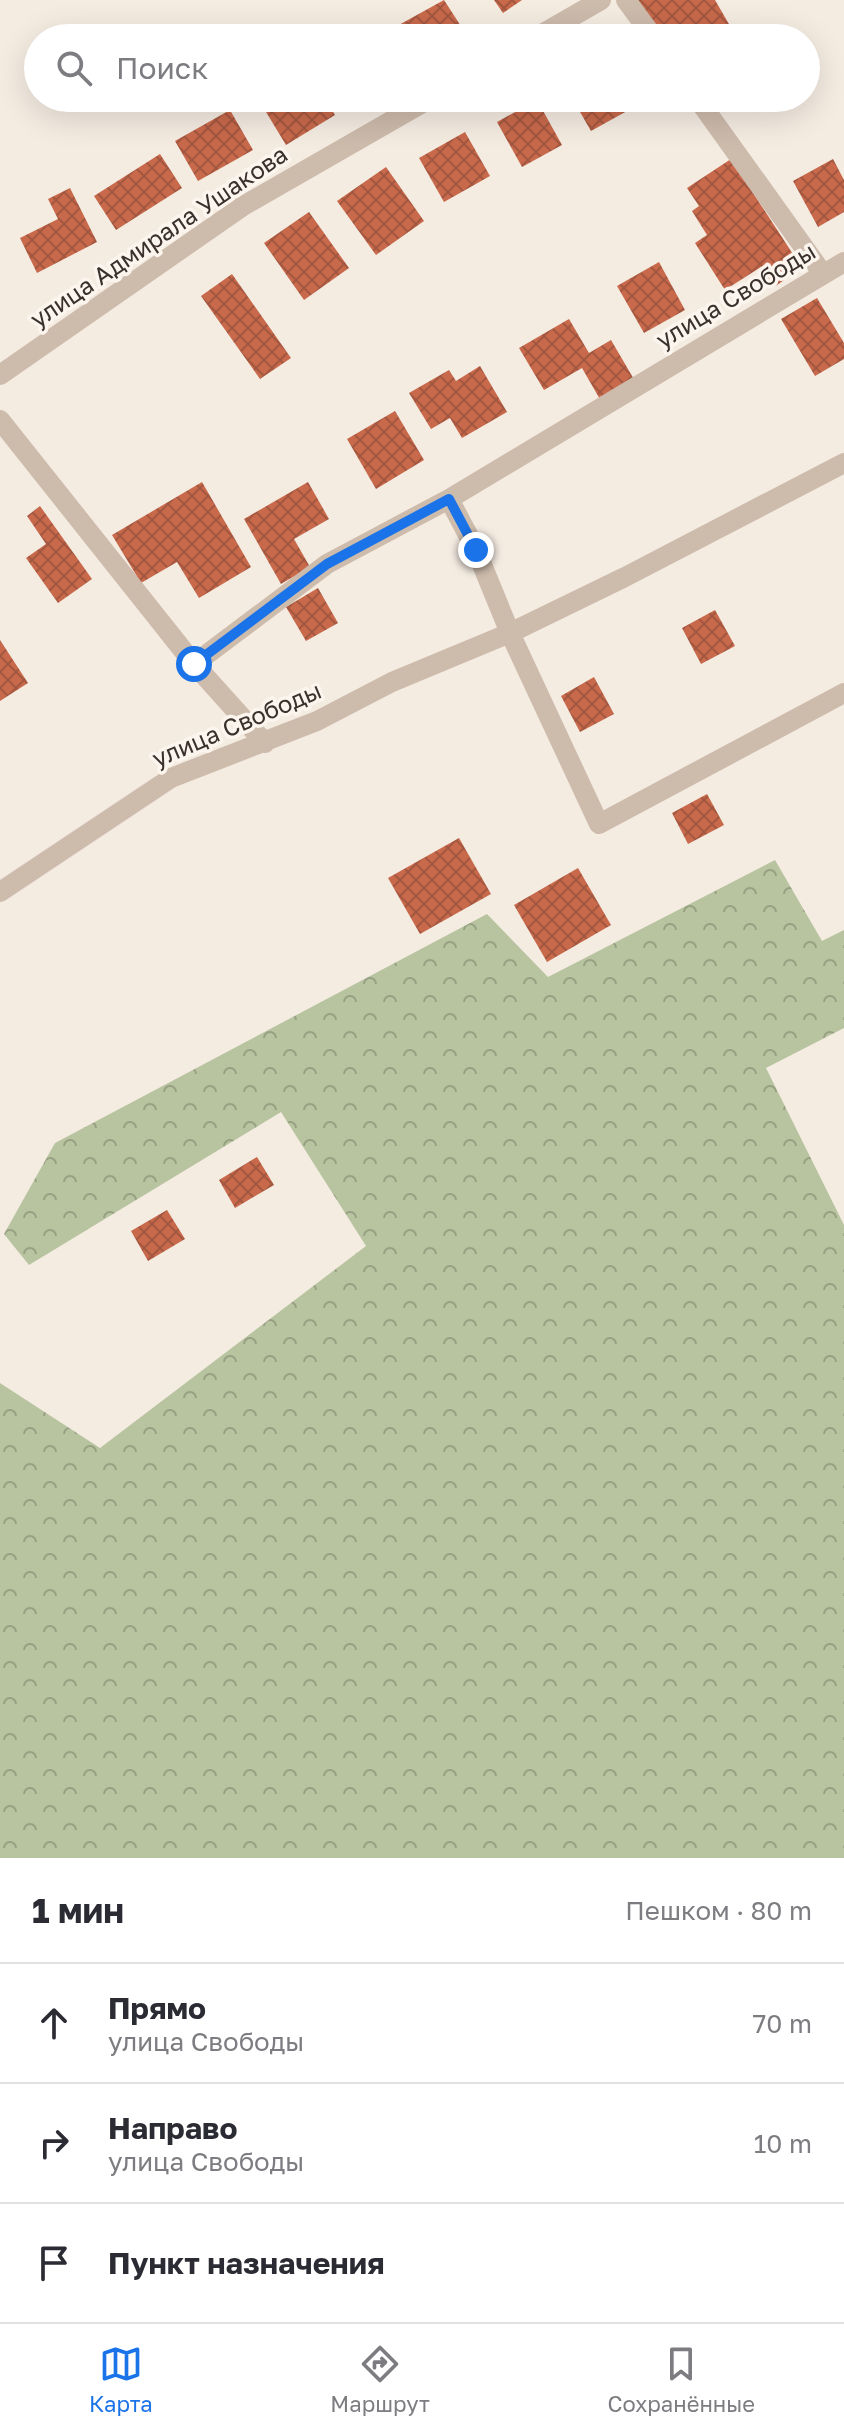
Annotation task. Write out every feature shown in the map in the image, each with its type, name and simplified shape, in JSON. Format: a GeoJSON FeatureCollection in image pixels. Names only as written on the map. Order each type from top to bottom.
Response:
{"type":"FeatureCollection","features":[{"type":"Feature","properties":{"kind":"street"},"geometry":{"type":"LineString","coordinates":[[559,24],[601,0]]}},
{"type":"Feature","properties":{"kind":"street"},"geometry":{"type":"LineString","coordinates":[[626,0],[644,24]]}},
{"type":"Feature","properties":{"kind":"street","name":"улица Адмирала Ушакова"},"geometry":{"type":"LineString","coordinates":[[0,375],[243,206],[407,112]]}},
{"type":"Feature","properties":{"kind":"street"},"geometry":{"type":"LineString","coordinates":[[707,112],[823,274]]}},
{"type":"Feature","properties":{"kind":"street","name":"улица Свободы"},"geometry":{"type":"LineString","coordinates":[[194,664],[327,564],[449,499],[844,262]]}},
{"type":"Feature","properties":{"kind":"street"},"geometry":{"type":"LineString","coordinates":[[0,420],[194,664],[265,743]]}},
{"type":"Feature","properties":{"kind":"street","name":"улица Свободы"},"geometry":{"type":"LineString","coordinates":[[0,892],[171,778],[317,721],[392,682],[510,633],[844,463]]}},
{"type":"Feature","properties":{"kind":"street"},"geometry":{"type":"LineString","coordinates":[[449,499],[476,550],[510,633],[599,824],[844,693]]}},
{"type":"Feature","properties":{"kind":"green space"},"geometry":{"type":"Polygon","coordinates":[[[775,860],[822,941],[844,930],[844,1028],[766,1068],[844,1225],[844,1858],[0,1858],[0,1383],[100,1448],[366,1246],[281,1112],[29,1265],[4,1234],[55,1143],[487,914],[548,977],[775,860]]]}},
{"type":"Feature","properties":{"kind":"building"},"geometry":{"type":"Polygon","coordinates":[[[444,0],[460,24],[401,24],[444,0]]]}},
{"type":"Feature","properties":{"kind":"building"},"geometry":{"type":"Polygon","coordinates":[[[494,0],[522,0],[503,13],[494,0]]]}},
{"type":"Feature","properties":{"kind":"building"},"geometry":{"type":"Polygon","coordinates":[[[635,0],[715,0],[729,24],[649,24],[635,0]]]}},
{"type":"Feature","properties":{"kind":"building"},"geometry":{"type":"Polygon","coordinates":[[[231,112],[253,150],[198,181],[175,141],[231,112]]]}},
{"type":"Feature","properties":{"kind":"building"},"geometry":{"type":"Polygon","coordinates":[[[266,112],[333,112],[335,115],[286,145],[266,112]]]}},
{"type":"Feature","properties":{"kind":"building"},"geometry":{"type":"Polygon","coordinates":[[[515,112],[544,112],[562,145],[522,167],[497,122],[515,112]]]}},
{"type":"Feature","properties":{"kind":"building"},"geometry":{"type":"Polygon","coordinates":[[[580,112],[625,112],[591,131],[580,112]]]}},
{"type":"Feature","properties":{"kind":"building"},"geometry":{"type":"Polygon","coordinates":[[[465,132],[490,176],[444,202],[419,158],[465,132]]]}},
{"type":"Feature","properties":{"kind":"building"},"geometry":{"type":"Polygon","coordinates":[[[160,154],[182,188],[116,230],[94,196],[160,154]]]}},
{"type":"Feature","properties":{"kind":"building"},"geometry":{"type":"Polygon","coordinates":[[[731,159],[802,268],[774,287],[761,267],[725,290],[695,243],[707,235],[692,211],[699,206],[687,188],[731,159]]]}},
{"type":"Feature","properties":{"kind":"building"},"geometry":{"type":"Polygon","coordinates":[[[833,159],[844,180],[844,212],[818,227],[793,181],[833,159]]]}},
{"type":"Feature","properties":{"kind":"building"},"geometry":{"type":"Polygon","coordinates":[[[386,167],[424,221],[376,255],[337,201],[386,167]]]}},
{"type":"Feature","properties":{"kind":"building"},"geometry":{"type":"Polygon","coordinates":[[[70,188],[97,242],[37,273],[20,238],[58,219],[48,199],[70,188]]]}},
{"type":"Feature","properties":{"kind":"building"},"geometry":{"type":"Polygon","coordinates":[[[309,212],[349,268],[304,300],[264,243],[309,212]]]}},
{"type":"Feature","properties":{"kind":"building"},"geometry":{"type":"Polygon","coordinates":[[[659,262],[685,310],[644,333],[617,286],[659,262]]]}},
{"type":"Feature","properties":{"kind":"building"},"geometry":{"type":"Polygon","coordinates":[[[232,274],[291,358],[260,379],[201,296],[232,274]]]}},
{"type":"Feature","properties":{"kind":"building"},"geometry":{"type":"Polygon","coordinates":[[[817,298],[844,343],[844,359],[815,376],[781,319],[817,298]]]}},
{"type":"Feature","properties":{"kind":"building"},"geometry":{"type":"Polygon","coordinates":[[[569,319],[589,353],[611,340],[635,381],[601,401],[582,368],[544,390],[519,348],[569,319]]]}},
{"type":"Feature","properties":{"kind":"building"},"geometry":{"type":"Polygon","coordinates":[[[480,366],[507,412],[462,438],[450,418],[431,429],[409,393],[449,370],[456,381],[480,366]]]}},
{"type":"Feature","properties":{"kind":"building"},"geometry":{"type":"Polygon","coordinates":[[[395,411],[424,460],[376,489],[347,439],[395,411]]]}},
{"type":"Feature","properties":{"kind":"building"},"geometry":{"type":"Polygon","coordinates":[[[202,482],[251,567],[199,598],[177,562],[141,583],[112,535],[202,482]]]}},
{"type":"Feature","properties":{"kind":"building"},"geometry":{"type":"Polygon","coordinates":[[[308,482],[329,519],[294,539],[310,567],[281,584],[244,519],[308,482]]]}},
{"type":"Feature","properties":{"kind":"building"},"geometry":{"type":"Polygon","coordinates":[[[40,506],[92,579],[58,603],[26,558],[46,544],[27,516],[40,506]]]}},
{"type":"Feature","properties":{"kind":"building"},"geometry":{"type":"Polygon","coordinates":[[[318,588],[338,623],[306,641],[286,607],[318,588]]]}},
{"type":"Feature","properties":{"kind":"building"},"geometry":{"type":"Polygon","coordinates":[[[715,610],[735,646],[701,664],[682,628],[715,610]]]}},
{"type":"Feature","properties":{"kind":"building"},"geometry":{"type":"Polygon","coordinates":[[[0,640],[28,683],[0,701],[0,640]]]}},
{"type":"Feature","properties":{"kind":"building"},"geometry":{"type":"Polygon","coordinates":[[[594,677],[614,714],[580,732],[561,696],[594,677]]]}},
{"type":"Feature","properties":{"kind":"building"},"geometry":{"type":"Polygon","coordinates":[[[707,794],[724,825],[688,844],[672,813],[707,794]]]}},
{"type":"Feature","properties":{"kind":"building"},"geometry":{"type":"Polygon","coordinates":[[[459,838],[491,894],[420,934],[388,878],[459,838]]]}},
{"type":"Feature","properties":{"kind":"building"},"geometry":{"type":"Polygon","coordinates":[[[578,868],[611,925],[547,962],[514,905],[578,868]]]}},
{"type":"Feature","properties":{"kind":"building"},"geometry":{"type":"Polygon","coordinates":[[[257,1157],[274,1185],[235,1208],[219,1180],[257,1157]]]}},
{"type":"Feature","properties":{"kind":"building"},"geometry":{"type":"Polygon","coordinates":[[[167,1210],[185,1239],[148,1261],[131,1231],[167,1210]]]}},
{"type":"Feature","properties":{"kind":"route"},"geometry":{"type":"LineString","coordinates":[[194,664],[327,564],[449,499],[476,550]]}}]}
